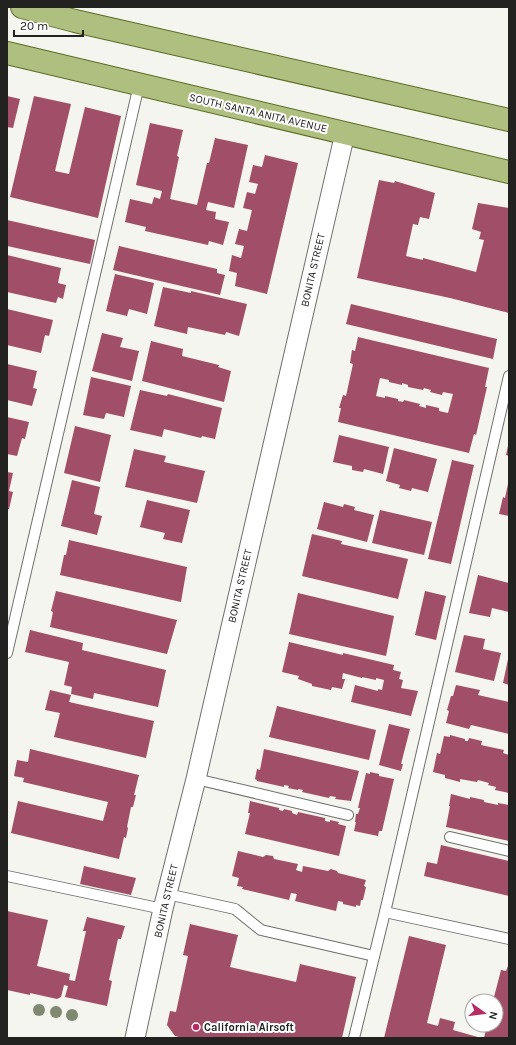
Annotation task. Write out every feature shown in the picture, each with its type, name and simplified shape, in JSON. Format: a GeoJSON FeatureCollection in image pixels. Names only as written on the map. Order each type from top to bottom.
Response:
{"type":"FeatureCollection","features":[{"type":"Feature","properties":{"kind":"main road"},"geometry":{"type":"LineString","coordinates":[[22,7],[75,21],[509,120]]}},
{"type":"Feature","properties":{"kind":"main road","name":"SOUTH SANTA ANITA AVENUE"},"geometry":{"type":"LineString","coordinates":[[7,53],[509,172]]}},
{"type":"Feature","properties":{"kind":"street","name":"BONITA STREET"},"geometry":{"type":"LineString","coordinates":[[135,1038],[165,902],[196,779],[345,133]]}},
{"type":"Feature","properties":{"kind":"lane"},"geometry":{"type":"LineString","coordinates":[[7,652],[139,85]]}},
{"type":"Feature","properties":{"kind":"lane"},"geometry":{"type":"LineString","coordinates":[[354,1038],[385,912],[509,376]]}},
{"type":"Feature","properties":{"kind":"lane"},"geometry":{"type":"LineString","coordinates":[[196,779],[348,815]]}},
{"type":"Feature","properties":{"kind":"lane"},"geometry":{"type":"LineString","coordinates":[[450,837],[509,851]]}},
{"type":"Feature","properties":{"kind":"lane"},"geometry":{"type":"LineString","coordinates":[[7,876],[165,902],[235,909],[261,930],[374,956]]}},
{"type":"Feature","properties":{"kind":"lane"},"geometry":{"type":"LineString","coordinates":[[385,912],[509,939]]}},
{"type":"Feature","properties":{"kind":"building"},"geometry":{"type":"Polygon","coordinates":[[[7,96],[20,99],[13,128],[7,127],[7,96]]]}},
{"type":"Feature","properties":{"kind":"building"},"geometry":{"type":"Polygon","coordinates":[[[34,96],[71,104],[55,171],[69,174],[85,107],[121,116],[98,218],[10,197],[34,96]]]}},
{"type":"Feature","properties":{"kind":"building"},"geometry":{"type":"Polygon","coordinates":[[[150,123],[183,130],[170,199],[197,205],[207,163],[209,163],[215,138],[248,145],[234,208],[208,202],[206,210],[216,212],[215,219],[229,222],[223,245],[209,241],[208,245],[145,231],[146,227],[125,222],[130,199],[152,204],[154,197],[160,199],[162,191],[136,185],[150,123]]]}},
{"type":"Feature","properties":{"kind":"building"},"geometry":{"type":"Polygon","coordinates":[[[265,155],[298,163],[267,294],[235,286],[237,273],[229,271],[232,255],[241,258],[244,246],[235,244],[239,229],[247,231],[252,210],[243,208],[247,192],[255,194],[258,184],[249,182],[253,165],[262,167],[265,155]]]}},
{"type":"Feature","properties":{"kind":"building"},"geometry":{"type":"Polygon","coordinates":[[[379,180],[394,183],[395,181],[435,193],[429,219],[420,217],[418,225],[413,224],[406,256],[423,260],[423,258],[476,272],[484,240],[479,239],[481,232],[472,229],[478,203],[509,208],[509,313],[450,298],[357,278],[379,180]]]}},
{"type":"Feature","properties":{"kind":"building"},"geometry":{"type":"Polygon","coordinates":[[[7,220],[95,240],[90,264],[7,246],[7,220]]]}},
{"type":"Feature","properties":{"kind":"building"},"geometry":{"type":"Polygon","coordinates":[[[119,246],[217,269],[217,273],[225,275],[220,295],[113,270],[119,246]]]}},
{"type":"Feature","properties":{"kind":"building"},"geometry":{"type":"Polygon","coordinates":[[[7,255],[61,268],[58,283],[66,285],[63,299],[58,297],[56,303],[7,292],[7,255]]]}},
{"type":"Feature","properties":{"kind":"building"},"geometry":{"type":"Polygon","coordinates":[[[115,274],[154,283],[147,314],[129,309],[127,316],[106,311],[115,274]]]}},
{"type":"Feature","properties":{"kind":"building"},"geometry":{"type":"Polygon","coordinates":[[[163,287],[191,293],[191,291],[247,304],[239,336],[226,332],[225,335],[188,327],[187,334],[154,326],[163,287]]]}},
{"type":"Feature","properties":{"kind":"building"},"geometry":{"type":"Polygon","coordinates":[[[351,304],[497,339],[493,359],[346,324],[351,304]]]}},
{"type":"Feature","properties":{"kind":"building"},"geometry":{"type":"Polygon","coordinates":[[[7,309],[53,320],[49,336],[45,335],[41,353],[7,345],[7,309]]]}},
{"type":"Feature","properties":{"kind":"building"},"geometry":{"type":"Polygon","coordinates":[[[102,333],[123,338],[120,347],[139,351],[132,381],[92,371],[102,333]]]}},
{"type":"Feature","properties":{"kind":"building"},"geometry":{"type":"Polygon","coordinates":[[[358,337],[489,368],[485,387],[487,387],[476,435],[474,434],[469,453],[338,422],[341,408],[339,408],[343,395],[346,396],[353,364],[350,363],[352,350],[355,351],[358,337]],[[380,378],[376,396],[385,398],[385,396],[398,399],[398,401],[403,402],[404,400],[420,404],[419,406],[426,408],[426,405],[439,408],[439,411],[448,413],[453,394],[443,392],[442,395],[430,392],[431,390],[424,388],[423,390],[408,387],[408,385],[402,383],[402,385],[389,382],[389,380],[380,378]]]}},
{"type":"Feature","properties":{"kind":"building"},"geometry":{"type":"Polygon","coordinates":[[[151,341],[183,349],[182,356],[219,365],[218,367],[231,371],[224,402],[142,381],[151,341]]]}},
{"type":"Feature","properties":{"kind":"building"},"geometry":{"type":"Polygon","coordinates":[[[7,364],[37,371],[33,388],[37,389],[32,406],[7,400],[7,364]]]}},
{"type":"Feature","properties":{"kind":"building"},"geometry":{"type":"Polygon","coordinates":[[[91,377],[131,386],[124,417],[106,413],[104,419],[83,415],[91,377]]]}},
{"type":"Feature","properties":{"kind":"building"},"geometry":{"type":"Polygon","coordinates":[[[140,390],[167,396],[168,394],[222,408],[215,439],[202,436],[201,438],[164,429],[162,437],[130,430],[140,390]]]}},
{"type":"Feature","properties":{"kind":"building"},"geometry":{"type":"Polygon","coordinates":[[[7,417],[29,422],[25,439],[22,438],[17,456],[7,454],[7,417]]]}},
{"type":"Feature","properties":{"kind":"building"},"geometry":{"type":"Polygon","coordinates":[[[75,426],[111,435],[100,482],[64,473],[75,426]]]}},
{"type":"Feature","properties":{"kind":"building"},"geometry":{"type":"Polygon","coordinates":[[[339,435],[389,447],[383,474],[364,469],[363,472],[352,470],[352,466],[333,462],[339,435]]]}},
{"type":"Feature","properties":{"kind":"building"},"geometry":{"type":"Polygon","coordinates":[[[509,446],[509,456],[506,455],[509,446]]]}},
{"type":"Feature","properties":{"kind":"building"},"geometry":{"type":"Polygon","coordinates":[[[394,448],[437,459],[428,492],[412,488],[411,491],[399,488],[400,485],[386,481],[394,448]]]}},
{"type":"Feature","properties":{"kind":"building"},"geometry":{"type":"Polygon","coordinates":[[[134,449],[166,456],[164,462],[205,471],[197,503],[125,487],[134,449]]]}},
{"type":"Feature","properties":{"kind":"building"},"geometry":{"type":"Polygon","coordinates":[[[452,460],[474,465],[451,564],[428,559],[452,460]]]}},
{"type":"Feature","properties":{"kind":"building"},"geometry":{"type":"Polygon","coordinates":[[[7,472],[13,473],[9,491],[13,492],[9,509],[7,509],[7,472]]]}},
{"type":"Feature","properties":{"kind":"building"},"geometry":{"type":"Polygon","coordinates":[[[72,480],[100,487],[94,514],[102,516],[97,535],[61,526],[72,480]]]}},
{"type":"Feature","properties":{"kind":"building"},"geometry":{"type":"Polygon","coordinates":[[[509,484],[509,516],[499,514],[509,484]]]}},
{"type":"Feature","properties":{"kind":"building"},"geometry":{"type":"Polygon","coordinates":[[[147,500],[190,510],[182,543],[163,539],[165,533],[140,527],[147,500]]]}},
{"type":"Feature","properties":{"kind":"building"},"geometry":{"type":"Polygon","coordinates":[[[324,502],[343,507],[344,504],[355,507],[354,510],[374,515],[367,542],[317,529],[324,502]]]}},
{"type":"Feature","properties":{"kind":"building"},"geometry":{"type":"Polygon","coordinates":[[[380,510],[432,522],[424,555],[372,543],[380,510]]]}},
{"type":"Feature","properties":{"kind":"building"},"geometry":{"type":"Polygon","coordinates":[[[312,534],[342,541],[341,544],[408,559],[398,599],[302,576],[312,534]]]}},
{"type":"Feature","properties":{"kind":"building"},"geometry":{"type":"Polygon","coordinates":[[[69,540],[187,567],[181,602],[60,575],[69,540]]]}},
{"type":"Feature","properties":{"kind":"building"},"geometry":{"type":"Polygon","coordinates":[[[478,575],[509,583],[509,612],[492,608],[490,617],[469,613],[478,575]]]}},
{"type":"Feature","properties":{"kind":"building"},"geometry":{"type":"Polygon","coordinates":[[[56,591],[177,620],[167,654],[50,627],[53,612],[51,611],[56,591]]]}},
{"type":"Feature","properties":{"kind":"building"},"geometry":{"type":"Polygon","coordinates":[[[425,591],[446,596],[436,640],[415,635],[425,591]]]}},
{"type":"Feature","properties":{"kind":"building"},"geometry":{"type":"Polygon","coordinates":[[[298,593],[394,616],[386,656],[289,634],[298,593]]]}},
{"type":"Feature","properties":{"kind":"building"},"geometry":{"type":"Polygon","coordinates":[[[30,630],[83,643],[82,650],[166,670],[158,707],[94,693],[93,699],[71,694],[72,687],[64,685],[69,662],[25,652],[30,630]]]}},
{"type":"Feature","properties":{"kind":"building"},"geometry":{"type":"Polygon","coordinates":[[[464,635],[485,639],[483,649],[501,653],[494,681],[455,672],[464,635]]]}},
{"type":"Feature","properties":{"kind":"building"},"geometry":{"type":"Polygon","coordinates":[[[289,642],[394,665],[393,670],[401,672],[399,679],[403,680],[401,688],[418,691],[411,716],[351,702],[355,685],[378,691],[378,689],[382,690],[384,680],[376,678],[376,680],[362,678],[343,673],[342,679],[345,679],[342,689],[332,687],[331,690],[312,686],[312,684],[298,679],[299,676],[282,672],[289,642]]]}},
{"type":"Feature","properties":{"kind":"building"},"geometry":{"type":"Polygon","coordinates":[[[509,659],[509,685],[503,683],[509,659]]]}},
{"type":"Feature","properties":{"kind":"building"},"geometry":{"type":"Polygon","coordinates":[[[456,685],[480,690],[478,695],[509,702],[509,734],[471,725],[469,729],[446,723],[449,711],[447,710],[456,685]]]}},
{"type":"Feature","properties":{"kind":"building"},"geometry":{"type":"Polygon","coordinates":[[[50,690],[71,695],[69,702],[154,721],[146,758],[54,737],[60,713],[45,710],[50,690]]]}},
{"type":"Feature","properties":{"kind":"building"},"geometry":{"type":"Polygon","coordinates":[[[277,706],[376,730],[369,760],[269,737],[277,706]]]}},
{"type":"Feature","properties":{"kind":"building"},"geometry":{"type":"Polygon","coordinates":[[[389,724],[410,729],[401,764],[403,764],[401,771],[379,765],[389,724]]]}},
{"type":"Feature","properties":{"kind":"building"},"geometry":{"type":"Polygon","coordinates":[[[450,735],[465,739],[465,741],[468,741],[469,738],[482,741],[481,745],[504,750],[503,753],[509,755],[509,793],[495,790],[496,787],[488,785],[489,783],[478,780],[477,782],[460,779],[460,782],[445,778],[445,775],[433,772],[437,753],[440,754],[444,736],[450,737],[450,735]]]}},
{"type":"Feature","properties":{"kind":"building"},"geometry":{"type":"Polygon","coordinates":[[[30,749],[139,775],[134,795],[136,795],[133,807],[131,807],[126,838],[124,837],[119,859],[11,833],[18,801],[103,821],[108,802],[23,782],[24,778],[14,776],[17,760],[28,762],[30,749]]]}},
{"type":"Feature","properties":{"kind":"building"},"geometry":{"type":"Polygon","coordinates":[[[264,749],[359,771],[351,801],[335,799],[336,797],[330,796],[329,798],[302,792],[303,790],[288,788],[289,786],[284,785],[284,787],[257,781],[255,779],[257,769],[260,770],[264,749]]]}},
{"type":"Feature","properties":{"kind":"building"},"geometry":{"type":"Polygon","coordinates":[[[370,772],[379,774],[379,776],[394,779],[382,831],[379,831],[378,836],[354,831],[356,814],[358,814],[360,808],[358,808],[366,773],[370,774],[370,772]]]}},
{"type":"Feature","properties":{"kind":"building"},"geometry":{"type":"Polygon","coordinates":[[[451,794],[470,799],[470,797],[484,800],[484,802],[498,805],[498,803],[509,805],[509,841],[446,827],[451,794]]]}},
{"type":"Feature","properties":{"kind":"building"},"geometry":{"type":"Polygon","coordinates":[[[250,801],[279,808],[279,810],[283,811],[284,809],[292,811],[292,813],[297,815],[298,812],[325,818],[325,821],[330,822],[330,820],[339,822],[338,824],[346,826],[339,856],[245,834],[250,813],[248,813],[250,801]]]}},
{"type":"Feature","properties":{"kind":"building"},"geometry":{"type":"Polygon","coordinates":[[[441,845],[509,861],[509,896],[424,876],[427,862],[437,864],[441,845]]]}},
{"type":"Feature","properties":{"kind":"building"},"geometry":{"type":"Polygon","coordinates":[[[238,851],[263,857],[266,855],[273,856],[274,859],[298,864],[296,870],[302,872],[303,866],[328,871],[331,869],[337,871],[338,873],[366,880],[363,900],[361,900],[360,906],[356,905],[356,907],[343,904],[343,902],[338,901],[336,911],[295,901],[297,894],[291,893],[289,900],[242,889],[243,887],[237,886],[239,878],[232,876],[238,851]]]}},
{"type":"Feature","properties":{"kind":"building"},"geometry":{"type":"Polygon","coordinates":[[[84,866],[136,878],[131,895],[80,884],[84,866]]]}},
{"type":"Feature","properties":{"kind":"building"},"geometry":{"type":"Polygon","coordinates":[[[7,911],[48,920],[37,966],[70,974],[69,980],[75,981],[86,931],[83,931],[87,917],[125,926],[121,939],[118,939],[109,980],[112,981],[107,1006],[65,997],[68,986],[64,985],[61,997],[57,999],[7,990],[7,911]]]}},
{"type":"Feature","properties":{"kind":"building"},"geometry":{"type":"Polygon","coordinates":[[[190,924],[238,935],[230,967],[296,982],[300,964],[356,977],[342,1038],[183,1038],[175,1036],[167,1025],[170,1011],[176,1012],[188,956],[183,955],[190,924]]]}},
{"type":"Feature","properties":{"kind":"building"},"geometry":{"type":"Polygon","coordinates":[[[409,936],[446,945],[427,1023],[438,1026],[440,1018],[455,1022],[453,1030],[481,1038],[384,1038],[409,936]]]}},
{"type":"Feature","properties":{"kind":"building"},"geometry":{"type":"Polygon","coordinates":[[[509,966],[509,1038],[484,1038],[485,1033],[504,1033],[504,993],[495,993],[501,970],[506,971],[509,966]]]}},
{"type":"Feature","properties":{"kind":"place","name":"California Airsoft"},"geometry":{"type":"Point","coordinates":[196,1027]}}]}
